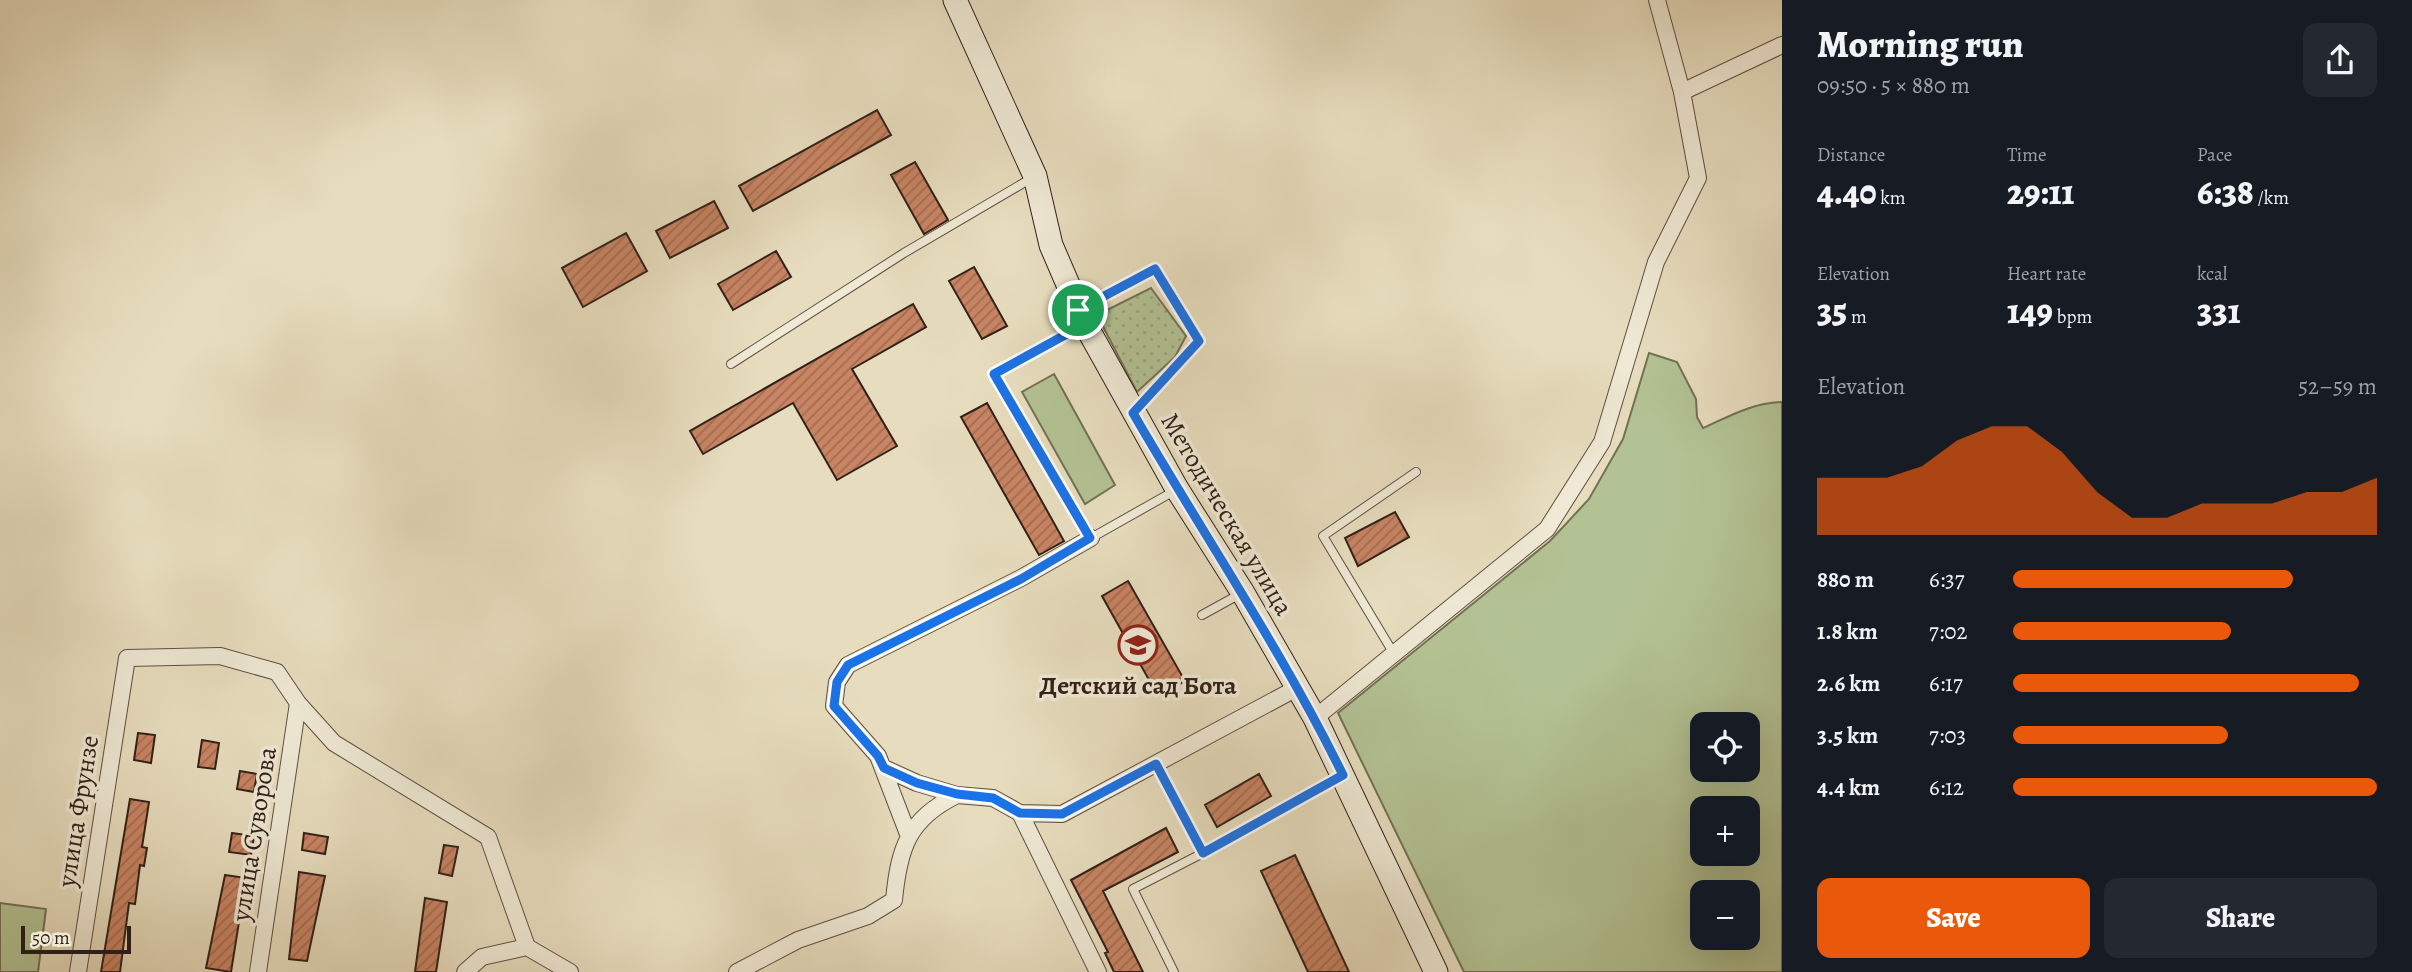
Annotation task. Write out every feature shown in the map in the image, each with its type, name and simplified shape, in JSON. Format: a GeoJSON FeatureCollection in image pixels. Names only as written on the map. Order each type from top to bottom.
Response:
{"type":"FeatureCollection","features":[{"type":"Feature","properties":{"kind":"main road","name":"Методическая улица"},"geometry":{"type":"LineString","coordinates":[[955,0],[1035,176],[1051,246],[1082,317],[1177,489],[1315,718],[1436,972]]}},
{"type":"Feature","properties":{"kind":"street"},"geometry":{"type":"LineString","coordinates":[[1315,718],[1547,529],[1602,442],[1656,262],[1698,178],[1682,92],[1657,0]]}},
{"type":"Feature","properties":{"kind":"street"},"geometry":{"type":"LineString","coordinates":[[1682,92],[1782,46]]}},
{"type":"Feature","properties":{"kind":"street"},"geometry":{"type":"LineString","coordinates":[[908,834],[878,756],[834,706],[837,682],[848,665],[1021,579],[1090,538]]}},
{"type":"Feature","properties":{"kind":"street","name":"улица Фрунзе"},"geometry":{"type":"LineString","coordinates":[[78,972],[127,659],[220,656],[277,672],[298,703]]}},
{"type":"Feature","properties":{"kind":"street"},"geometry":{"type":"LineString","coordinates":[[884,768],[917,783],[957,794],[993,798],[1020,813],[1062,814],[1297,688]]}},
{"type":"Feature","properties":{"kind":"street"},"geometry":{"type":"LineString","coordinates":[[298,703],[334,743],[488,837],[527,947],[570,972]]}},
{"type":"Feature","properties":{"kind":"street","name":"улица Суворова"},"geometry":{"type":"LineString","coordinates":[[258,972],[298,703]]}},
{"type":"Feature","properties":{"kind":"street"},"geometry":{"type":"LineString","coordinates":[[737,972],[798,940],[868,916],[894,900],[897,872],[908,834],[923,816],[957,794]]}},
{"type":"Feature","properties":{"kind":"street"},"geometry":{"type":"LineString","coordinates":[[1020,813],[1098,972]]}},
{"type":"Feature","properties":{"kind":"street"},"geometry":{"type":"LineString","coordinates":[[465,972],[482,957],[527,947]]}},
{"type":"Feature","properties":{"kind":"lane"},"geometry":{"type":"LineString","coordinates":[[731,364],[904,253],[1035,176]]}},
{"type":"Feature","properties":{"kind":"lane"},"geometry":{"type":"LineString","coordinates":[[1133,413],[1199,341],[1155,269],[994,374],[1090,538],[1177,489]]}},
{"type":"Feature","properties":{"kind":"lane"},"geometry":{"type":"LineString","coordinates":[[1394,654],[1322,536],[1416,472]]}},
{"type":"Feature","properties":{"kind":"lane"},"geometry":{"type":"LineString","coordinates":[[1202,615],[1242,593]]}},
{"type":"Feature","properties":{"kind":"lane"},"geometry":{"type":"LineString","coordinates":[[1156,764],[1203,853]]}},
{"type":"Feature","properties":{"kind":"lane"},"geometry":{"type":"LineString","coordinates":[[1174,972],[1133,889],[1343,775]]}},
{"type":"Feature","properties":{"kind":"green space"},"geometry":{"type":"Polygon","coordinates":[[[1151,288],[1186,336],[1175,357],[1137,392],[1097,315],[1151,288]]]}},
{"type":"Feature","properties":{"kind":"green space"},"geometry":{"type":"Polygon","coordinates":[[[1649,353],[1677,362],[1696,399],[1697,417],[1703,428],[1751,408],[1782,402],[1782,972],[1464,972],[1338,713],[1550,541],[1589,499],[1623,439],[1649,353]]]}},
{"type":"Feature","properties":{"kind":"green space"},"geometry":{"type":"Polygon","coordinates":[[[1054,374],[1115,485],[1085,504],[1022,392],[1054,374]]]}},
{"type":"Feature","properties":{"kind":"green space"},"geometry":{"type":"Polygon","coordinates":[[[0,903],[46,909],[38,972],[0,972],[0,903]]]}},
{"type":"Feature","properties":{"kind":"building"},"geometry":{"type":"Polygon","coordinates":[[[877,110],[891,135],[753,211],[739,186],[877,110]]]}},
{"type":"Feature","properties":{"kind":"building"},"geometry":{"type":"Polygon","coordinates":[[[915,162],[948,220],[924,234],[891,175],[915,162]]]}},
{"type":"Feature","properties":{"kind":"building"},"geometry":{"type":"Polygon","coordinates":[[[714,201],[728,228],[670,258],[656,231],[714,201]]]}},
{"type":"Feature","properties":{"kind":"building"},"geometry":{"type":"Polygon","coordinates":[[[626,233],[647,271],[583,307],[562,268],[626,233]]]}},
{"type":"Feature","properties":{"kind":"building"},"geometry":{"type":"Polygon","coordinates":[[[776,251],[791,277],[733,310],[718,284],[776,251]]]}},
{"type":"Feature","properties":{"kind":"building"},"geometry":{"type":"Polygon","coordinates":[[[974,267],[1007,326],[982,339],[949,281],[974,267]]]}},
{"type":"Feature","properties":{"kind":"building"},"geometry":{"type":"Polygon","coordinates":[[[913,304],[926,327],[852,369],[897,446],[837,480],[793,403],[703,454],[690,431],[913,304]]]}},
{"type":"Feature","properties":{"kind":"building"},"geometry":{"type":"Polygon","coordinates":[[[987,403],[1064,541],[1039,555],[961,417],[987,403]]]}},
{"type":"Feature","properties":{"kind":"building"},"geometry":{"type":"Polygon","coordinates":[[[1395,512],[1409,537],[1358,566],[1345,538],[1395,512]]]}},
{"type":"Feature","properties":{"kind":"building"},"geometry":{"type":"Polygon","coordinates":[[[1128,581],[1185,681],[1158,696],[1102,596],[1128,581]]]}},
{"type":"Feature","properties":{"kind":"building"},"geometry":{"type":"Polygon","coordinates":[[[138,733],[155,735],[151,763],[134,760],[138,733]]]}},
{"type":"Feature","properties":{"kind":"building"},"geometry":{"type":"Polygon","coordinates":[[[202,740],[219,743],[215,769],[198,767],[202,740]]]}},
{"type":"Feature","properties":{"kind":"building"},"geometry":{"type":"Polygon","coordinates":[[[240,771],[257,774],[254,792],[237,789],[240,771]]]}},
{"type":"Feature","properties":{"kind":"building"},"geometry":{"type":"Polygon","coordinates":[[[1259,774],[1271,796],[1217,827],[1205,805],[1259,774]]]}},
{"type":"Feature","properties":{"kind":"building"},"geometry":{"type":"Polygon","coordinates":[[[130,799],[149,802],[142,847],[147,848],[144,866],[140,865],[135,904],[129,903],[120,972],[101,972],[130,799]]]}},
{"type":"Feature","properties":{"kind":"building"},"geometry":{"type":"Polygon","coordinates":[[[1166,828],[1178,852],[1103,891],[1143,972],[1114,972],[1105,953],[1108,952],[1071,880],[1166,828]]]}},
{"type":"Feature","properties":{"kind":"building"},"geometry":{"type":"Polygon","coordinates":[[[232,833],[254,836],[251,855],[229,852],[232,833]]]}},
{"type":"Feature","properties":{"kind":"building"},"geometry":{"type":"Polygon","coordinates":[[[304,833],[328,837],[325,854],[302,850],[304,833]]]}},
{"type":"Feature","properties":{"kind":"building"},"geometry":{"type":"Polygon","coordinates":[[[444,845],[458,847],[452,876],[439,873],[444,845]]]}},
{"type":"Feature","properties":{"kind":"building"},"geometry":{"type":"Polygon","coordinates":[[[1295,855],[1349,972],[1308,972],[1261,871],[1295,855]]]}},
{"type":"Feature","properties":{"kind":"building"},"geometry":{"type":"Polygon","coordinates":[[[299,872],[325,876],[307,961],[289,959],[299,872]]]}},
{"type":"Feature","properties":{"kind":"building"},"geometry":{"type":"Polygon","coordinates":[[[225,875],[246,878],[231,972],[206,968],[225,875]]]}},
{"type":"Feature","properties":{"kind":"building"},"geometry":{"type":"Polygon","coordinates":[[[425,898],[447,902],[436,972],[415,972],[425,898]]]}},
{"type":"Feature","properties":{"kind":"place","name":"Детский сад Бота"},"geometry":{"type":"Point","coordinates":[1138,645]}},
{"type":"Feature","properties":{"kind":"route"},"geometry":{"type":"LineString","coordinates":[[1155,269],[1199,341],[1133,413],[1315,718],[1343,775],[1203,853],[1156,764],[1062,814],[1020,813],[993,798],[957,794],[917,783],[884,768],[878,756],[834,706],[837,682],[848,665],[1021,579],[1090,538],[994,374],[1085,324],[1078,310],[1155,269]]}}]}
